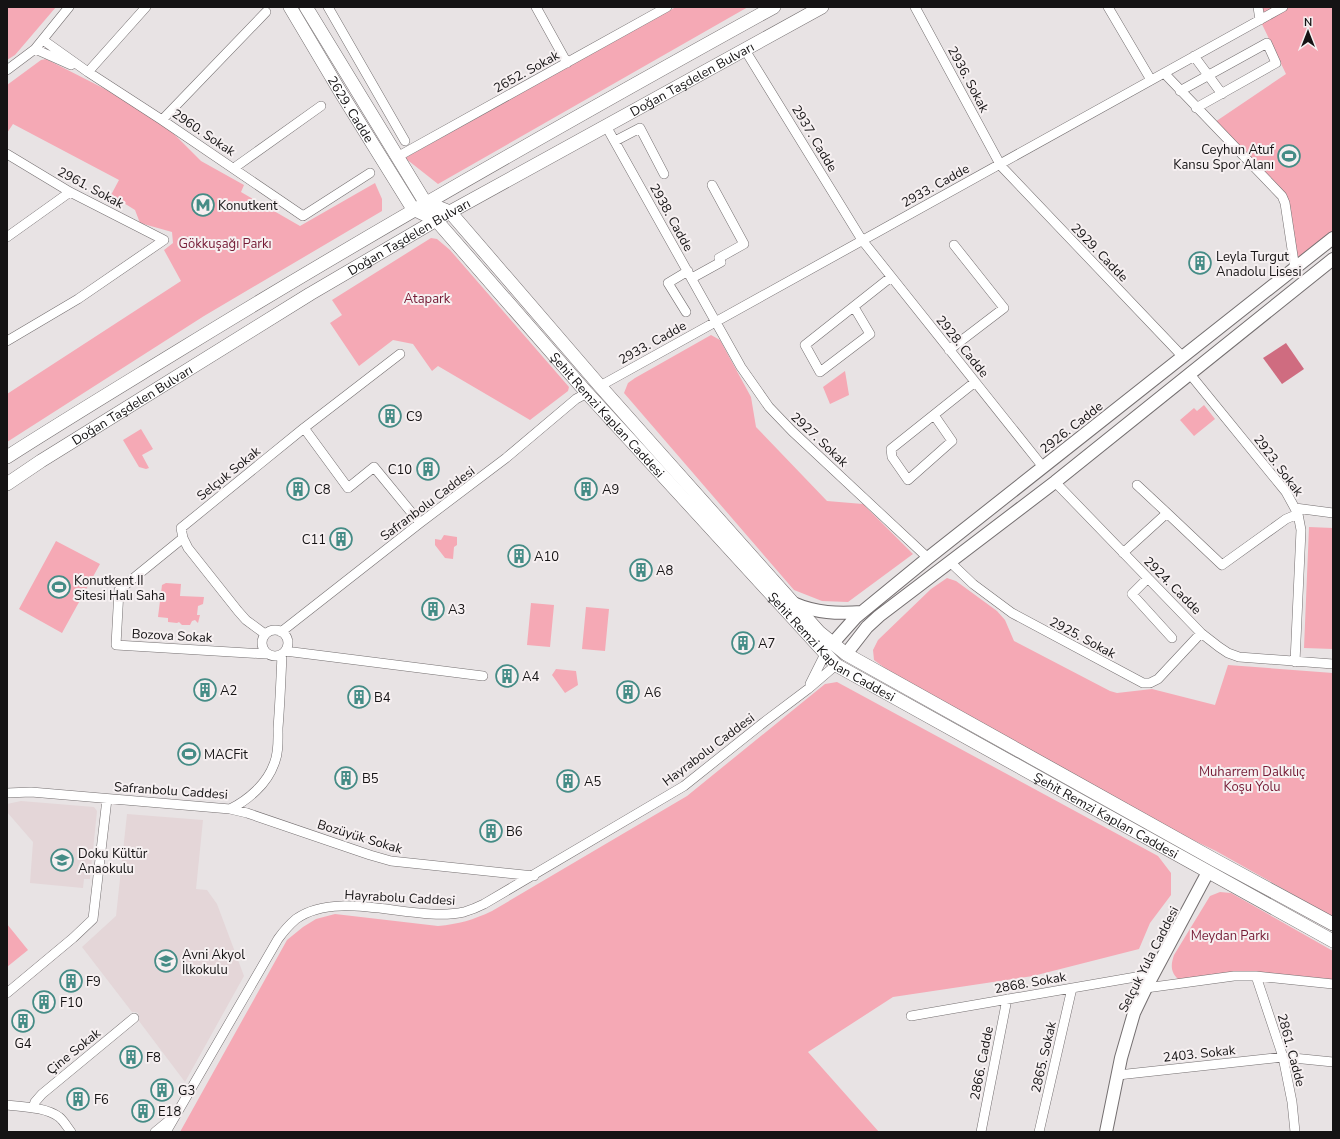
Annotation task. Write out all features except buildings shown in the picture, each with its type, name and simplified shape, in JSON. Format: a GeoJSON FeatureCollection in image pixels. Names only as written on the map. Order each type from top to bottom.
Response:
{"type":"FeatureCollection","features":[{"type":"Feature","properties":{"kind":"main road","name":"2629. Cadde"},"geometry":{"type":"LineString","coordinates":[[290,7],[413,209]]}},
{"type":"Feature","properties":{"kind":"main road","name":"2629. Cadde"},"geometry":{"type":"LineString","coordinates":[[306,7],[425,202]]}},
{"type":"Feature","properties":{"kind":"main road","name":"Doğan Taşdelen Bulvarı"},"geometry":{"type":"LineString","coordinates":[[7,457],[259,301],[413,209],[623,90],[774,7]]}},
{"type":"Feature","properties":{"kind":"main road","name":"Doğan Taşdelen Bulvarı"},"geometry":{"type":"LineString","coordinates":[[7,484],[41,461],[310,294],[436,220],[822,7]]}},
{"type":"Feature","properties":{"kind":"main road"},"geometry":{"type":"LineString","coordinates":[[425,202],[450,212]]}},
{"type":"Feature","properties":{"kind":"main road"},"geometry":{"type":"LineString","coordinates":[[413,209],[436,220]]}},
{"type":"Feature","properties":{"kind":"main road","name":"Şehit Remzi Kaplan Caddesi"},"geometry":{"type":"LineString","coordinates":[[450,212],[600,386],[715,514],[808,622],[829,649],[836,665],[1333,941]]}},
{"type":"Feature","properties":{"kind":"main road","name":"Şehit Remzi Kaplan Caddesi"},"geometry":{"type":"LineString","coordinates":[[436,220],[587,393],[829,649],[846,654],[1215,860],[1333,924]]}},
{"type":"Feature","properties":{"kind":"main road"},"geometry":{"type":"LineString","coordinates":[[587,393],[600,386]]}},
{"type":"Feature","properties":{"kind":"main road"},"geometry":{"type":"LineString","coordinates":[[836,665],[846,654]]}},
{"type":"Feature","properties":{"kind":"main road"},"geometry":{"type":"LineString","coordinates":[[1208,872],[1215,860]]}},
{"type":"Feature","properties":{"kind":"street"},"geometry":{"type":"LineString","coordinates":[[7,70],[35,49],[69,7]]}},
{"type":"Feature","properties":{"kind":"street"},"geometry":{"type":"LineString","coordinates":[[88,72],[146,7]]}},
{"type":"Feature","properties":{"kind":"street"},"geometry":{"type":"LineString","coordinates":[[328,7],[405,141]]}},
{"type":"Feature","properties":{"kind":"street"},"geometry":{"type":"LineString","coordinates":[[536,7],[567,63]]}},
{"type":"Feature","properties":{"kind":"street","name":"2652. Sokak"},"geometry":{"type":"LineString","coordinates":[[397,157],[567,63],[655,10],[667,7]]}},
{"type":"Feature","properties":{"kind":"street","name":"2936. Sokak"},"geometry":{"type":"LineString","coordinates":[[915,7],[1000,164]]}},
{"type":"Feature","properties":{"kind":"street"},"geometry":{"type":"LineString","coordinates":[[1108,7],[1151,80]]}},
{"type":"Feature","properties":{"kind":"street"},"geometry":{"type":"LineString","coordinates":[[1258,7],[1260,20]]}},
{"type":"Feature","properties":{"kind":"street","name":"2933. Cadde"},"geometry":{"type":"LineString","coordinates":[[600,386],[1283,7]]}},
{"type":"Feature","properties":{"kind":"street"},"geometry":{"type":"LineString","coordinates":[[162,120],[266,12]]}},
{"type":"Feature","properties":{"kind":"street","name":"2960. Sokak"},"geometry":{"type":"LineString","coordinates":[[43,40],[88,72],[234,168],[303,216],[370,173]]}},
{"type":"Feature","properties":{"kind":"street"},"geometry":{"type":"LineString","coordinates":[[1180,91],[1267,43],[1276,63],[1196,108]]}},
{"type":"Feature","properties":{"kind":"street","name":"2960. Sokak"},"geometry":{"type":"LineString","coordinates":[[35,49],[88,72]]}},
{"type":"Feature","properties":{"kind":"street","name":"2937. Cadde"},"geometry":{"type":"LineString","coordinates":[[746,50],[862,240]]}},
{"type":"Feature","properties":{"kind":"street"},"geometry":{"type":"LineString","coordinates":[[1194,56],[1222,94]]}},
{"type":"Feature","properties":{"kind":"street"},"geometry":{"type":"LineString","coordinates":[[343,68],[358,60]]}},
{"type":"Feature","properties":{"kind":"street"},"geometry":{"type":"LineString","coordinates":[[1164,73],[1282,196],[1285,204],[1295,269]]}},
{"type":"Feature","properties":{"kind":"street"},"geometry":{"type":"LineString","coordinates":[[234,168],[321,106]]}},
{"type":"Feature","properties":{"kind":"street","name":"2938. Cadde"},"geometry":{"type":"LineString","coordinates":[[606,126],[716,321]]}},
{"type":"Feature","properties":{"kind":"street"},"geometry":{"type":"LineString","coordinates":[[615,141],[640,128],[664,174]]}},
{"type":"Feature","properties":{"kind":"street","name":"2961. Sokak"},"geometry":{"type":"LineString","coordinates":[[7,154],[70,192],[164,240],[78,299],[7,341]]}},
{"type":"Feature","properties":{"kind":"street","name":"2929. Cadde"},"geometry":{"type":"LineString","coordinates":[[1000,164],[1004,170],[1184,357]]}},
{"type":"Feature","properties":{"kind":"street"},"geometry":{"type":"LineString","coordinates":[[686,312],[668,282],[721,262],[719,258],[744,244],[712,184]]}},
{"type":"Feature","properties":{"kind":"street"},"geometry":{"type":"LineString","coordinates":[[7,237],[70,192]]}},
{"type":"Feature","properties":{"kind":"street","name":"2926. Cadde"},"geometry":{"type":"LineString","coordinates":[[829,649],[862,612],[928,558],[1333,238]]}},
{"type":"Feature","properties":{"kind":"street","name":"2928. Cadde"},"geometry":{"type":"LineString","coordinates":[[862,240],[1043,467]]}},
{"type":"Feature","properties":{"kind":"street"},"geometry":{"type":"LineString","coordinates":[[949,350],[1004,308],[954,245]]}},
{"type":"Feature","properties":{"kind":"street"},"geometry":{"type":"LineString","coordinates":[[846,654],[861,634],[875,619],[1055,482],[1333,259]]}},
{"type":"Feature","properties":{"kind":"street"},"geometry":{"type":"LineString","coordinates":[[854,307],[870,334],[820,372],[805,345],[891,277]]}},
{"type":"Feature","properties":{"kind":"street","name":"2927. Sokak"},"geometry":{"type":"LineString","coordinates":[[716,321],[747,377],[769,407],[792,431],[928,558]]}},
{"type":"Feature","properties":{"kind":"street","name":"Selçuk Sokak"},"geometry":{"type":"LineString","coordinates":[[183,538],[181,528],[304,428],[400,354]]}},
{"type":"Feature","properties":{"kind":"street","name":"2923. Sokak"},"geometry":{"type":"LineString","coordinates":[[1189,373],[1286,492],[1296,511],[1301,530],[1295,662]]}},
{"type":"Feature","properties":{"kind":"street"},"geometry":{"type":"LineString","coordinates":[[934,414],[952,441],[908,480],[892,457],[891,449],[934,414],[975,382]]}},
{"type":"Feature","properties":{"kind":"street","name":"Safranbolu Caddesi"},"geometry":{"type":"LineString","coordinates":[[7,793],[30,792],[230,809],[254,793],[264,782],[276,759],[284,653],[288,643],[285,635],[281,632],[506,458],[576,400],[587,393]]}},
{"type":"Feature","properties":{"kind":"street"},"geometry":{"type":"LineString","coordinates":[[304,428],[348,488],[374,467],[420,523]]}},
{"type":"Feature","properties":{"kind":"street"},"geometry":{"type":"LineString","coordinates":[[1043,467],[1055,482]]}},
{"type":"Feature","properties":{"kind":"street","name":"2924. Cadde"},"geometry":{"type":"LineString","coordinates":[[1055,482],[1201,632],[1228,654],[1239,657],[1333,664]]}},
{"type":"Feature","properties":{"kind":"street"},"geometry":{"type":"LineString","coordinates":[[1137,485],[1222,565],[1296,511],[1333,513]]}},
{"type":"Feature","properties":{"kind":"street"},"geometry":{"type":"LineString","coordinates":[[1123,553],[1167,513]]}},
{"type":"Feature","properties":{"kind":"street"},"geometry":{"type":"LineString","coordinates":[[183,538],[188,548],[242,616],[265,634]]}},
{"type":"Feature","properties":{"kind":"street","name":"Bozova Sokak"},"geometry":{"type":"LineString","coordinates":[[183,538],[119,590],[116,645],[266,654]]}},
{"type":"Feature","properties":{"kind":"street","name":"2925. Sokak"},"geometry":{"type":"LineString","coordinates":[[950,562],[973,584],[1012,613],[1143,683],[1150,683],[1158,679],[1201,632]]}},
{"type":"Feature","properties":{"kind":"street"},"geometry":{"type":"LineString","coordinates":[[1148,578],[1132,594],[1172,638]]}},
{"type":"Feature","properties":{"kind":"street"},"geometry":{"type":"LineString","coordinates":[[790,602],[807,609],[822,612],[862,612]]}},
{"type":"Feature","properties":{"kind":"street"},"geometry":{"type":"LineString","coordinates":[[281,632],[273,630],[265,634],[261,642],[266,654],[274,656],[284,653],[483,676]]}},
{"type":"Feature","properties":{"kind":"street","name":"Hayrabolu Caddesi"},"geometry":{"type":"LineString","coordinates":[[808,689],[829,649]]}},
{"type":"Feature","properties":{"kind":"street","name":"Hayrabolu Caddesi"},"geometry":{"type":"LineString","coordinates":[[166,1132],[278,939],[297,919],[313,911],[341,907],[449,914],[464,912],[491,901],[684,786],[808,689],[836,665]]}},
{"type":"Feature","properties":{"kind":"street"},"geometry":{"type":"LineString","coordinates":[[7,993],[93,920],[107,799]]}},
{"type":"Feature","properties":{"kind":"street","name":"Bozüyük Sokak"},"geometry":{"type":"LineString","coordinates":[[230,809],[247,812],[391,861],[534,876]]}},
{"type":"Feature","properties":{"kind":"street","name":"Selçuk Yula Caddesi"},"geometry":{"type":"LineString","coordinates":[[1106,1132],[1130,1026],[1139,1002],[1208,872]]}},
{"type":"Feature","properties":{"kind":"street","name":"2868. Sokak"},"geometry":{"type":"LineString","coordinates":[[911,1016],[1153,974]]}},
{"type":"Feature","properties":{"kind":"street"},"geometry":{"type":"LineString","coordinates":[[1146,988],[1219,978],[1256,976],[1333,984]]}},
{"type":"Feature","properties":{"kind":"street","name":"2861. Cadde"},"geometry":{"type":"LineString","coordinates":[[1256,976],[1283,1057],[1292,1102],[1295,1132]]}},
{"type":"Feature","properties":{"kind":"street","name":"2865. Sokak"},"geometry":{"type":"LineString","coordinates":[[1039,1132],[1072,988]]}},
{"type":"Feature","properties":{"kind":"street","name":"2866. Cadde"},"geometry":{"type":"LineString","coordinates":[[981,1132],[1007,999]]}},
{"type":"Feature","properties":{"kind":"street","name":"Çine Sokak"},"geometry":{"type":"LineString","coordinates":[[33,1108],[37,1099],[42,1094],[134,1018]]}},
{"type":"Feature","properties":{"kind":"street","name":"2403. Sokak"},"geometry":{"type":"LineString","coordinates":[[1118,1075],[1283,1057],[1333,1062]]}},
{"type":"Feature","properties":{"kind":"street"},"geometry":{"type":"LineString","coordinates":[[7,1105],[33,1108],[48,1112],[64,1122],[71,1132]]}},
{"type":"Feature","properties":{"kind":"street"},"geometry":{"type":"LineString","coordinates":[[155,1132],[178,1113]]}},
{"type":"Feature","properties":{"kind":"shaded area"},"geometry":{"type":"Polygon","coordinates":[[[1286,343],[1304,369],[1282,384],[1263,358],[1286,343]]]}},
{"type":"Feature","properties":{"kind":"shaded area","name":"Doku Kültür Anaokulu"},"geometry":{"type":"Polygon","coordinates":[[[21,801],[94,807],[97,811],[90,879],[84,879],[83,888],[30,883],[33,842],[7,812],[7,804],[21,801]]]}},
{"type":"Feature","properties":{"kind":"shaded area","name":"Avni Akyol İlkokulu"},"geometry":{"type":"Polygon","coordinates":[[[127,814],[203,820],[196,889],[207,890],[217,904],[244,976],[185,1082],[139,1021],[138,1013],[132,1012],[82,947],[116,916],[127,814]]]}},
{"type":"Feature","properties":{"kind":"green space"},"geometry":{"type":"Polygon","coordinates":[[[7,7],[56,7],[15,55],[7,60],[7,7]]]}},
{"type":"Feature","properties":{"kind":"green space"},"geometry":{"type":"Polygon","coordinates":[[[676,7],[748,7],[438,184],[405,158],[676,7]]]}},
{"type":"Feature","properties":{"kind":"green space","name":"Ceyhun Atuf Kansu Spor Alanı"},"geometry":{"type":"Polygon","coordinates":[[[1258,7],[1333,7],[1333,238],[1295,269],[1285,203],[1212,124],[1286,74],[1260,20],[1258,7]]]}},
{"type":"Feature","properties":{"kind":"green space","name":"Gökkuşağı Parkı"},"geometry":{"type":"Polygon","coordinates":[[[46,59],[107,90],[167,127],[201,161],[244,185],[241,192],[300,226],[375,183],[382,199],[382,211],[204,316],[7,442],[7,394],[181,281],[164,250],[173,243],[172,232],[140,223],[135,210],[111,195],[119,180],[13,124],[7,133],[7,85],[41,60],[46,59]]]}},
{"type":"Feature","properties":{"kind":"green space","name":"Atapark"},"geometry":{"type":"Polygon","coordinates":[[[431,238],[437,239],[450,250],[569,387],[568,391],[530,420],[438,366],[432,371],[413,344],[393,340],[359,366],[330,323],[342,315],[332,300],[431,238]]]}},
{"type":"Feature","properties":{"kind":"green space"},"geometry":{"type":"Polygon","coordinates":[[[711,335],[720,340],[751,397],[756,427],[827,501],[863,504],[913,554],[848,602],[822,601],[794,590],[624,393],[628,383],[635,378],[711,335]]]}},
{"type":"Feature","properties":{"kind":"green space"},"geometry":{"type":"Polygon","coordinates":[[[845,371],[849,395],[830,404],[823,387],[845,371]]]}},
{"type":"Feature","properties":{"kind":"green space"},"geometry":{"type":"Polygon","coordinates":[[[1204,405],[1215,419],[1194,436],[1180,420],[1194,408],[1197,411],[1204,405]]]}},
{"type":"Feature","properties":{"kind":"green space"},"geometry":{"type":"Polygon","coordinates":[[[141,429],[153,449],[142,455],[149,468],[146,469],[139,467],[123,440],[141,429]]]}},
{"type":"Feature","properties":{"kind":"green space"},"geometry":{"type":"Polygon","coordinates":[[[1309,527],[1333,528],[1333,649],[1304,648],[1309,527]]]}},
{"type":"Feature","properties":{"kind":"green space"},"geometry":{"type":"Polygon","coordinates":[[[444,535],[457,537],[457,545],[454,547],[453,559],[445,558],[435,545],[435,539],[441,540],[444,535]]]}},
{"type":"Feature","properties":{"kind":"green space","name":"Konutkent II Sitesi Halı Saha"},"geometry":{"type":"Polygon","coordinates":[[[56,541],[100,564],[62,633],[19,609],[56,541]]]}},
{"type":"Feature","properties":{"kind":"green space","name":"Muharrem Dalkılıç Koşu Yolu"},"geometry":{"type":"Polygon","coordinates":[[[947,578],[956,581],[997,611],[1005,620],[1014,641],[1110,691],[1117,693],[1152,689],[1215,705],[1228,665],[1333,673],[1333,917],[1216,851],[1157,823],[889,671],[874,660],[873,650],[878,640],[931,589],[947,578]]]}},
{"type":"Feature","properties":{"kind":"green space"},"geometry":{"type":"Polygon","coordinates":[[[166,583],[181,584],[180,596],[204,597],[203,604],[198,606],[197,615],[200,615],[198,623],[195,620],[192,621],[190,625],[182,625],[179,622],[168,622],[168,618],[158,617],[162,585],[166,583]]]}},
{"type":"Feature","properties":{"kind":"green space"},"geometry":{"type":"Polygon","coordinates":[[[531,603],[554,605],[550,647],[527,645],[531,603]]]}},
{"type":"Feature","properties":{"kind":"green space"},"geometry":{"type":"Polygon","coordinates":[[[586,607],[609,609],[605,651],[582,649],[586,607]]]}},
{"type":"Feature","properties":{"kind":"green space"},"geometry":{"type":"Polygon","coordinates":[[[556,669],[576,671],[578,685],[565,693],[552,675],[556,669]]]}},
{"type":"Feature","properties":{"kind":"green space"},"geometry":{"type":"Polygon","coordinates":[[[837,682],[1158,856],[1171,873],[1171,895],[1150,923],[1139,949],[1033,976],[893,997],[808,1052],[879,1132],[180,1132],[287,940],[303,927],[316,919],[335,914],[438,926],[466,921],[492,911],[687,796],[825,684],[837,682]]]}},
{"type":"Feature","properties":{"kind":"green space","name":"Meydan Parkı"},"geometry":{"type":"Polygon","coordinates":[[[1220,892],[1231,893],[1333,951],[1333,980],[1294,977],[1180,981],[1172,970],[1174,955],[1210,896],[1220,892]]]}},
{"type":"Feature","properties":{"kind":"green space"},"geometry":{"type":"Polygon","coordinates":[[[7,924],[28,950],[7,967],[7,924]]]}},
{"type":"Feature","properties":{"kind":"place","name":"Ceyhun Atuf Kansu Spor Alanı"},"geometry":{"type":"Point","coordinates":[1289,156]}},
{"type":"Feature","properties":{"kind":"place","name":"Konutkent"},"geometry":{"type":"Point","coordinates":[203,205]}},
{"type":"Feature","properties":{"kind":"place","name":"Leyla Turgut Anadolu Lisesi"},"geometry":{"type":"Point","coordinates":[1200,263]}},
{"type":"Feature","properties":{"kind":"place","name":"C9"},"geometry":{"type":"Point","coordinates":[390,416]}},
{"type":"Feature","properties":{"kind":"place","name":"C10"},"geometry":{"type":"Point","coordinates":[428,469]}},
{"type":"Feature","properties":{"kind":"place","name":"C8"},"geometry":{"type":"Point","coordinates":[298,489]}},
{"type":"Feature","properties":{"kind":"place","name":"A9"},"geometry":{"type":"Point","coordinates":[586,489]}},
{"type":"Feature","properties":{"kind":"place","name":"C11"},"geometry":{"type":"Point","coordinates":[341,539]}},
{"type":"Feature","properties":{"kind":"place","name":"A10"},"geometry":{"type":"Point","coordinates":[519,556]}},
{"type":"Feature","properties":{"kind":"place","name":"A8"},"geometry":{"type":"Point","coordinates":[641,570]}},
{"type":"Feature","properties":{"kind":"place","name":"Konutkent II Sitesi Halı Saha"},"geometry":{"type":"Point","coordinates":[59,587]}},
{"type":"Feature","properties":{"kind":"place","name":"A3"},"geometry":{"type":"Point","coordinates":[433,609]}},
{"type":"Feature","properties":{"kind":"place","name":"A7"},"geometry":{"type":"Point","coordinates":[743,643]}},
{"type":"Feature","properties":{"kind":"place","name":"A4"},"geometry":{"type":"Point","coordinates":[507,676]}},
{"type":"Feature","properties":{"kind":"place","name":"A2"},"geometry":{"type":"Point","coordinates":[205,690]}},
{"type":"Feature","properties":{"kind":"place","name":"A6"},"geometry":{"type":"Point","coordinates":[628,692]}},
{"type":"Feature","properties":{"kind":"place","name":"B4"},"geometry":{"type":"Point","coordinates":[359,697]}},
{"type":"Feature","properties":{"kind":"place","name":"MACFit"},"geometry":{"type":"Point","coordinates":[189,754]}},
{"type":"Feature","properties":{"kind":"place","name":"B5"},"geometry":{"type":"Point","coordinates":[346,778]}},
{"type":"Feature","properties":{"kind":"place","name":"A5"},"geometry":{"type":"Point","coordinates":[568,781]}},
{"type":"Feature","properties":{"kind":"place","name":"B6"},"geometry":{"type":"Point","coordinates":[491,831]}},
{"type":"Feature","properties":{"kind":"place","name":"Doku Kültür Anaokulu"},"geometry":{"type":"Point","coordinates":[62,860]}},
{"type":"Feature","properties":{"kind":"place","name":"Avni Akyol İlkokulu"},"geometry":{"type":"Point","coordinates":[166,961]}},
{"type":"Feature","properties":{"kind":"place","name":"F9"},"geometry":{"type":"Point","coordinates":[71,981]}},
{"type":"Feature","properties":{"kind":"place","name":"F10"},"geometry":{"type":"Point","coordinates":[44,1002]}},
{"type":"Feature","properties":{"kind":"place","name":"G4"},"geometry":{"type":"Point","coordinates":[23,1021]}},
{"type":"Feature","properties":{"kind":"place","name":"F8"},"geometry":{"type":"Point","coordinates":[131,1057]}},
{"type":"Feature","properties":{"kind":"place","name":"G3"},"geometry":{"type":"Point","coordinates":[162,1090]}},
{"type":"Feature","properties":{"kind":"place","name":"F6"},"geometry":{"type":"Point","coordinates":[78,1099]}},
{"type":"Feature","properties":{"kind":"place","name":"E18"},"geometry":{"type":"Point","coordinates":[143,1111]}}]}
